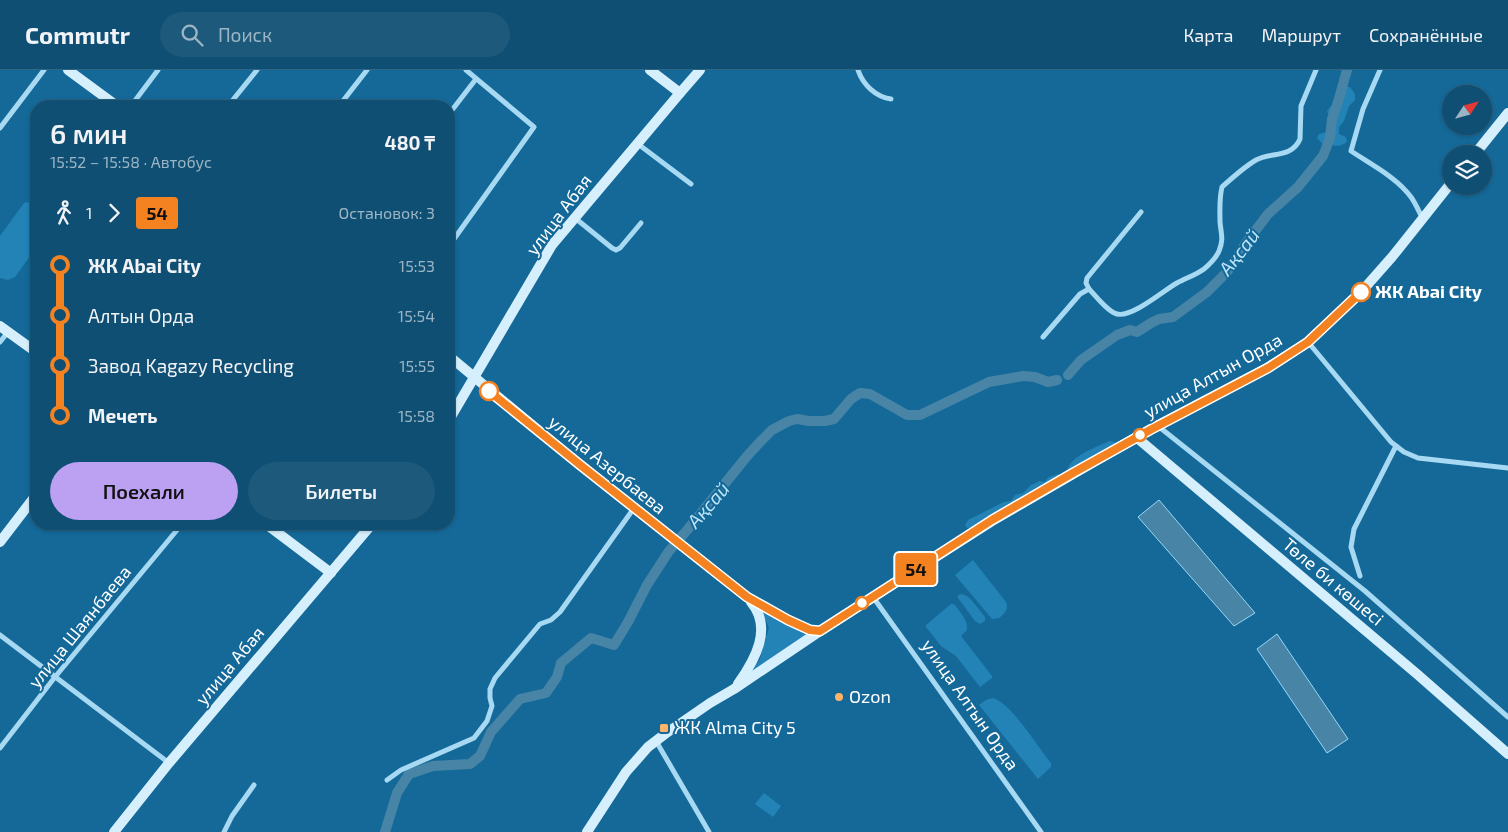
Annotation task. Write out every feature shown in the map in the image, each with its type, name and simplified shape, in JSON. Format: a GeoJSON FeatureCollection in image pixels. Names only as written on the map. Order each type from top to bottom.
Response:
{"type":"FeatureCollection","features":[{"type":"Feature","properties":{"kind":"main road"},"geometry":{"type":"LineString","coordinates":[[68,70],[109,100]]}},
{"type":"Feature","properties":{"kind":"main road"},"geometry":{"type":"LineString","coordinates":[[650,70],[680,93]]}},
{"type":"Feature","properties":{"kind":"main road","name":"улица Абая"},"geometry":{"type":"LineString","coordinates":[[455,410],[552,245],[700,70]]}},
{"type":"Feature","properties":{"kind":"main road"},"geometry":{"type":"LineString","coordinates":[[1482,145],[1508,113]]}},
{"type":"Feature","properties":{"kind":"main road","name":"улица Алтын Орда"},"geometry":{"type":"LineString","coordinates":[[587,832],[626,772],[656,741],[710,703],[992,520],[1136,437],[1268,368],[1308,342],[1362,291],[1442,194]]}},
{"type":"Feature","properties":{"kind":"main road"},"geometry":{"type":"LineString","coordinates":[[4,328],[30,348]]}},
{"type":"Feature","properties":{"kind":"main road","name":"улица Азербаева"},"geometry":{"type":"LineString","coordinates":[[455,361],[634,508],[747,597],[788,620],[810,630],[820,631]]}},
{"type":"Feature","properties":{"kind":"main road","name":"Төле би көшесі"},"geometry":{"type":"LineString","coordinates":[[1136,437],[1417,674],[1508,754]]}},
{"type":"Feature","properties":{"kind":"main road"},"geometry":{"type":"LineString","coordinates":[[0,542],[30,503]]}},
{"type":"Feature","properties":{"kind":"main road"},"geometry":{"type":"LineString","coordinates":[[274,530],[331,573]]}},
{"type":"Feature","properties":{"kind":"main road","name":"улица Абая"},"geometry":{"type":"LineString","coordinates":[[114,832],[169,763],[367,530]]}},
{"type":"Feature","properties":{"kind":"main road","name":"улица Азербаева"},"geometry":{"type":"LineString","coordinates":[[734,689],[750,668],[762,630],[757,609],[747,597]]}},
{"type":"Feature","properties":{"kind":"street"},"geometry":{"type":"LineString","coordinates":[[0,128],[44,70]]}},
{"type":"Feature","properties":{"kind":"street"},"geometry":{"type":"LineString","coordinates":[[136,100],[158,70]]}},
{"type":"Feature","properties":{"kind":"street"},"geometry":{"type":"LineString","coordinates":[[233,100],[257,70]]}},
{"type":"Feature","properties":{"kind":"street"},"geometry":{"type":"LineString","coordinates":[[344,100],[367,70]]}},
{"type":"Feature","properties":{"kind":"street"},"geometry":{"type":"LineString","coordinates":[[455,238],[534,127],[466,70]]}},
{"type":"Feature","properties":{"kind":"street"},"geometry":{"type":"LineString","coordinates":[[858,70],[860,76],[870,89],[882,98],[891,99]]}},
{"type":"Feature","properties":{"kind":"street"},"geometry":{"type":"LineString","coordinates":[[1141,212],[1087,278],[1086,282],[1089,289],[1114,313],[1119,315],[1141,307],[1177,282],[1204,268],[1213,261],[1219,252],[1223,235],[1220,224],[1222,188],[1257,160],[1290,152],[1298,144],[1300,140],[1301,106],[1316,70]]}},
{"type":"Feature","properties":{"kind":"street"},"geometry":{"type":"LineString","coordinates":[[1380,70],[1363,109],[1351,151],[1384,172],[1397,183],[1412,198],[1423,218]]}},
{"type":"Feature","properties":{"kind":"street"},"geometry":{"type":"LineString","coordinates":[[455,106],[476,79]]}},
{"type":"Feature","properties":{"kind":"street"},"geometry":{"type":"LineString","coordinates":[[637,144],[691,184]]}},
{"type":"Feature","properties":{"kind":"street"},"geometry":{"type":"LineString","coordinates":[[575,218],[616,250],[620,248],[641,223]]}},
{"type":"Feature","properties":{"kind":"street"},"geometry":{"type":"LineString","coordinates":[[1042,337],[1080,294],[1089,289]]}},
{"type":"Feature","properties":{"kind":"street"},"geometry":{"type":"LineString","coordinates":[[0,342],[4,328]]}},
{"type":"Feature","properties":{"kind":"street"},"geometry":{"type":"LineString","coordinates":[[1308,342],[1391,442],[1404,452],[1418,458],[1508,468]]}},
{"type":"Feature","properties":{"kind":"street","name":"Төле би көшесі"},"geometry":{"type":"LineString","coordinates":[[1158,425],[1365,591],[1508,717]]}},
{"type":"Feature","properties":{"kind":"street"},"geometry":{"type":"LineString","coordinates":[[1360,576],[1351,548],[1354,529],[1396,446]]}},
{"type":"Feature","properties":{"kind":"street"},"geometry":{"type":"LineString","coordinates":[[387,780],[401,770],[474,738],[487,721],[492,706],[490,689],[494,678],[540,624],[551,620],[560,612],[634,508]]}},
{"type":"Feature","properties":{"kind":"street","name":"улица Шаянбаева"},"geometry":{"type":"LineString","coordinates":[[0,748],[55,677],[177,530]]}},
{"type":"Feature","properties":{"kind":"street","name":"улица Алтын Орда"},"geometry":{"type":"LineString","coordinates":[[873,596],[1041,832]]}},
{"type":"Feature","properties":{"kind":"street"},"geometry":{"type":"LineString","coordinates":[[0,635],[169,763]]}},
{"type":"Feature","properties":{"kind":"street"},"geometry":{"type":"LineString","coordinates":[[656,741],[709,832]]}},
{"type":"Feature","properties":{"kind":"street"},"geometry":{"type":"LineString","coordinates":[[224,832],[232,816],[254,785]]}},
{"type":"Feature","properties":{"kind":"shaded area"},"geometry":{"type":"Polygon","coordinates":[[[1341,87],[1350,87],[1355,94],[1355,100],[1349,106],[1344,121],[1339,127],[1339,134],[1346,137],[1347,142],[1338,146],[1323,144],[1317,138],[1319,134],[1327,132],[1330,118],[1327,111],[1335,101],[1336,91],[1341,87]]]}},
{"type":"Feature","properties":{"kind":"shaded area"},"geometry":{"type":"Polygon","coordinates":[[[24,203],[30,203],[30,256],[15,277],[8,280],[0,278],[0,236],[24,203]]]}},
{"type":"Feature","properties":{"kind":"shaded area"},"geometry":{"type":"Polygon","coordinates":[[[1110,441],[1115,442],[1115,446],[1106,452],[1101,452],[1067,474],[1071,463],[1083,453],[1110,441]]]}},
{"type":"Feature","properties":{"kind":"shaded area"},"geometry":{"type":"Polygon","coordinates":[[[1058,474],[1061,476],[976,527],[967,528],[965,525],[968,520],[1004,502],[1011,501],[1015,495],[1023,493],[1031,485],[1040,481],[1044,482],[1049,477],[1058,474]]]}},
{"type":"Feature","properties":{"kind":"shaded area"},"geometry":{"type":"Polygon","coordinates":[[[1159,500],[1255,613],[1234,626],[1138,517],[1159,500]]]}},
{"type":"Feature","properties":{"kind":"shaded area"},"geometry":{"type":"Polygon","coordinates":[[[973,560],[1006,602],[1006,611],[999,618],[992,619],[955,575],[973,560]]]}},
{"type":"Feature","properties":{"kind":"shaded area"},"geometry":{"type":"Polygon","coordinates":[[[962,594],[975,604],[985,617],[985,621],[980,624],[975,621],[958,598],[958,595],[962,594]]]}},
{"type":"Feature","properties":{"kind":"shaded area"},"geometry":{"type":"Polygon","coordinates":[[[951,604],[954,604],[966,623],[967,630],[961,636],[992,676],[980,687],[956,656],[941,646],[926,627],[951,604]]]}},
{"type":"Feature","properties":{"kind":"shaded area"},"geometry":{"type":"Polygon","coordinates":[[[759,607],[780,621],[808,634],[749,676],[760,659],[769,627],[759,607]]]}},
{"type":"Feature","properties":{"kind":"shaded area"},"geometry":{"type":"Polygon","coordinates":[[[1277,634],[1348,739],[1327,753],[1257,649],[1277,634]]]}},
{"type":"Feature","properties":{"kind":"shaded area"},"geometry":{"type":"Polygon","coordinates":[[[993,698],[1008,708],[1024,726],[1051,763],[1051,767],[1038,779],[979,705],[993,698]]]}},
{"type":"Feature","properties":{"kind":"shaded area"},"geometry":{"type":"Polygon","coordinates":[[[764,793],[781,806],[773,817],[755,804],[764,793]]]}},
{"type":"Feature","properties":{"kind":"waterway","name":"Ақсай"},"geometry":{"type":"LineString","coordinates":[[1068,375],[1081,360],[1117,335],[1130,330],[1137,332],[1159,319],[1173,317],[1207,292],[1227,272],[1268,214],[1298,187],[1323,156],[1330,138],[1332,119],[1347,70]]}},
{"type":"Feature","properties":{"kind":"waterway","name":"Ақсай"},"geometry":{"type":"LineString","coordinates":[[385,832],[397,793],[409,774],[433,766],[470,764],[480,756],[491,732],[520,699],[546,693],[557,677],[561,663],[591,638],[614,645],[647,585],[669,551],[748,455],[772,430],[797,419],[809,421],[834,419],[851,399],[860,393],[870,394],[907,415],[920,415],[989,382],[1023,376],[1035,377],[1048,382],[1057,380]]}},
{"type":"Feature","properties":{"kind":"bus line","name":"54"},"geometry":{"type":"LineString","coordinates":[[489,391],[747,597],[788,620],[810,630],[820,631],[992,520],[1150,430],[1268,368],[1308,342],[1361,292]]}},
{"type":"Feature","properties":{"kind":"place","name":"ЖК Abai City"},"geometry":{"type":"Point","coordinates":[1361,292]}},
{"type":"Feature","properties":{"kind":"place","name":"Ozon"},"geometry":{"type":"Point","coordinates":[839,697]}},
{"type":"Feature","properties":{"kind":"place","name":"ЖК Alma City 5"},"geometry":{"type":"Point","coordinates":[664,728]}}]}
